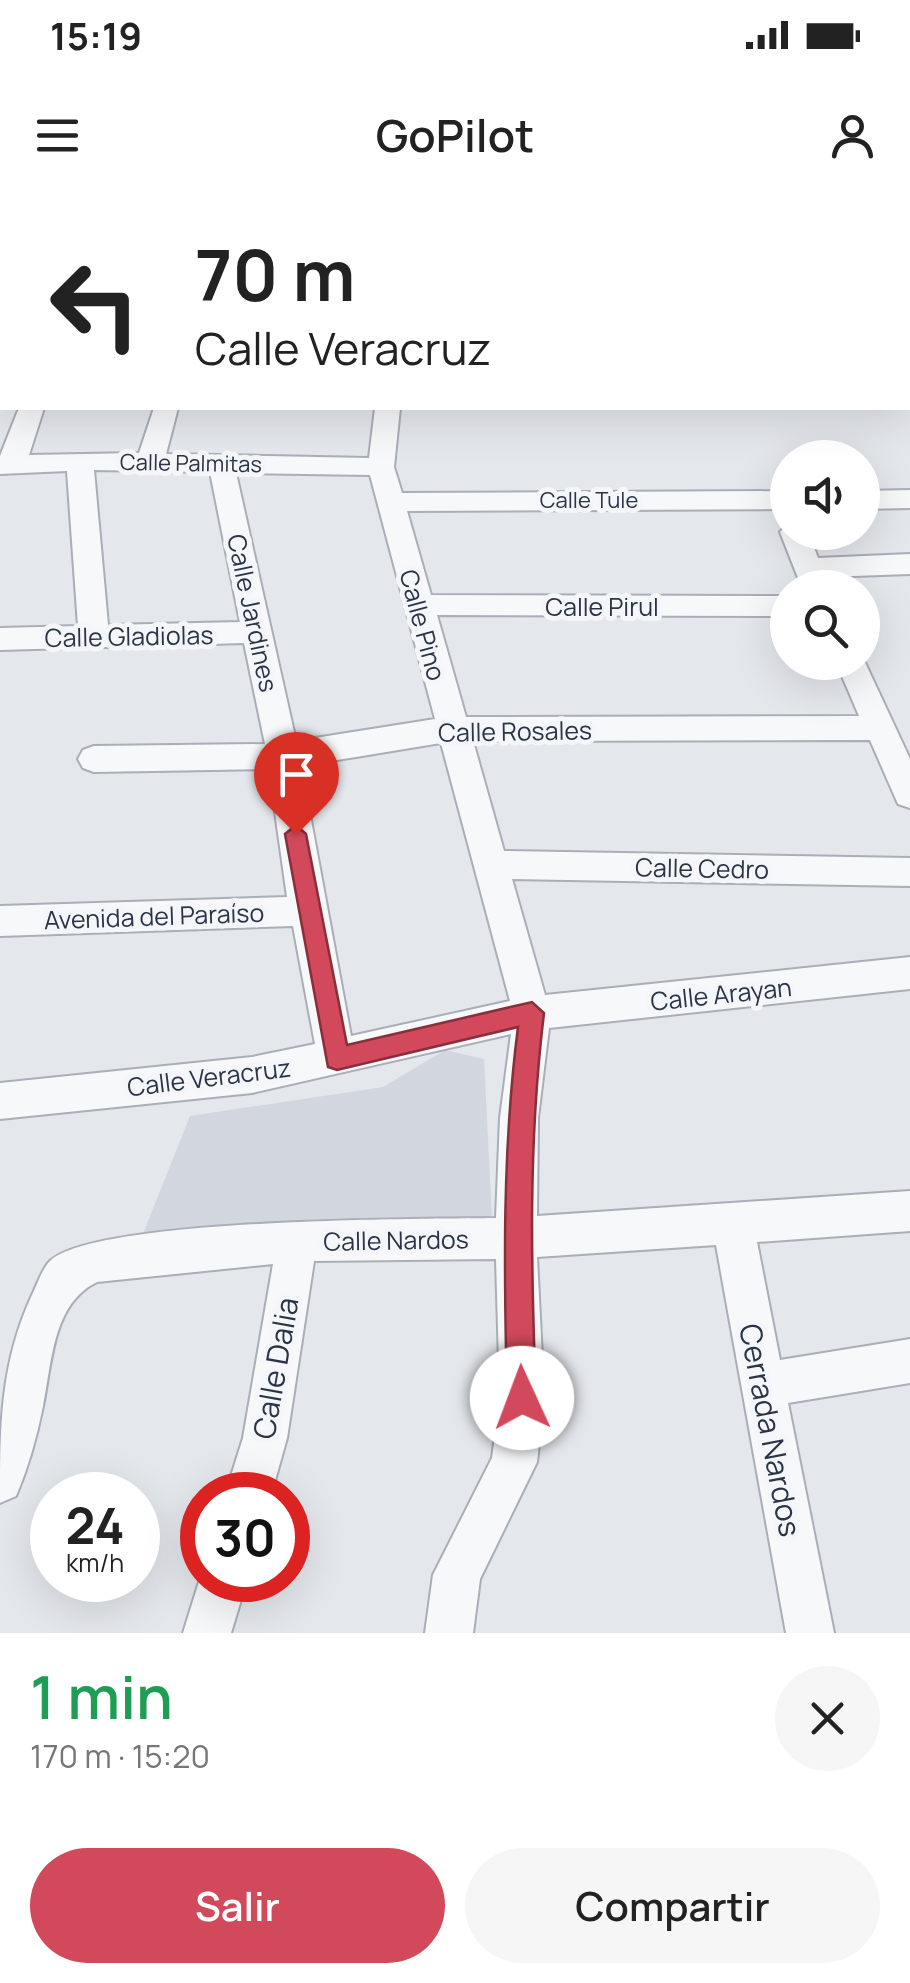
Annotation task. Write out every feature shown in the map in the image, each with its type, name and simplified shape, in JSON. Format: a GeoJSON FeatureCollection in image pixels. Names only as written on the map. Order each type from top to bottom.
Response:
{"type":"FeatureCollection","features":[{"type":"Feature","properties":{"kind":"street"},"geometry":{"type":"LineString","coordinates":[[6,465],[30,410]]}},
{"type":"Feature","properties":{"kind":"street"},"geometry":{"type":"LineString","coordinates":[[150,462],[165,410]]}},
{"type":"Feature","properties":{"kind":"street","name":"Calle Pino"},"geometry":{"type":"LineString","coordinates":[[388,410],[381,467],[450,729],[495,865],[532,1013]]}},
{"type":"Feature","properties":{"kind":"street"},"geometry":{"type":"LineString","coordinates":[[80,462],[94,636]]}},
{"type":"Feature","properties":{"kind":"street","name":"Calle Palmitas"},"geometry":{"type":"LineString","coordinates":[[6,465],[150,462],[381,467]]}},
{"type":"Feature","properties":{"kind":"street","name":"Calle Jardines"},"geometry":{"type":"LineString","coordinates":[[222,463],[284,756],[307,911],[337,1059]]}},
{"type":"Feature","properties":{"kind":"street"},"geometry":{"type":"LineString","coordinates":[[880,500],[910,499]]}},
{"type":"Feature","properties":{"kind":"street","name":"Calle Tule"},"geometry":{"type":"LineString","coordinates":[[391,502],[770,505]]}},
{"type":"Feature","properties":{"kind":"street"},"geometry":{"type":"LineString","coordinates":[[868,570],[910,564]]}},
{"type":"Feature","properties":{"kind":"street","name":"Calle Pirul"},"geometry":{"type":"LineString","coordinates":[[417,604],[770,606]]}},
{"type":"Feature","properties":{"kind":"street","name":"Calle Gladiolas"},"geometry":{"type":"LineString","coordinates":[[0,639],[258,632]]}},
{"type":"Feature","properties":{"kind":"street"},"geometry":{"type":"LineString","coordinates":[[859,680],[910,795]]}},
{"type":"Feature","properties":{"kind":"street","name":"Calle Rosales"},"geometry":{"type":"LineString","coordinates":[[94,759],[284,756],[450,729],[879,728]]}},
{"type":"Feature","properties":{"kind":"street","name":"Calle Cedro"},"geometry":{"type":"LineString","coordinates":[[495,865],[910,872]]}},
{"type":"Feature","properties":{"kind":"street","name":"Avenida del Paraíso"},"geometry":{"type":"LineString","coordinates":[[0,921],[307,911]]}},
{"type":"Feature","properties":{"kind":"street","name":"Calle Arayan"},"geometry":{"type":"LineString","coordinates":[[532,1013],[910,973]]}},
{"type":"Feature","properties":{"kind":"street"},"geometry":{"type":"LineString","coordinates":[[449,1633],[458,1575],[514,1462],[522,1398],[516,1238],[519,1118],[532,1013]]}},
{"type":"Feature","properties":{"kind":"street","name":"Calle Veracruz"},"geometry":{"type":"LineString","coordinates":[[0,1101],[252,1076],[532,1013]]}},
{"type":"Feature","properties":{"kind":"street","name":"Calle Nardos"},"geometry":{"type":"LineString","coordinates":[[15,1342],[65,1276],[94,1262],[297,1241],[516,1238],[910,1211]]}},
{"type":"Feature","properties":{"kind":"street","name":"Cerrada Nardos"},"geometry":{"type":"LineString","coordinates":[[734,1226],[810,1633]]}},
{"type":"Feature","properties":{"kind":"street","name":"Calle Dalia"},"geometry":{"type":"LineString","coordinates":[[255,1472],[265,1438],[297,1241]]}},
{"type":"Feature","properties":{"kind":"street"},"geometry":{"type":"LineString","coordinates":[[0,1480],[21,1406],[15,1342]]}},
{"type":"Feature","properties":{"kind":"street"},"geometry":{"type":"LineString","coordinates":[[762,1385],[910,1361]]}},
{"type":"Feature","properties":{"kind":"street"},"geometry":{"type":"LineString","coordinates":[[208,1633],[217,1602]]}},
{"type":"Feature","properties":{"kind":"shaded area"},"geometry":{"type":"Polygon","coordinates":[[[445,1050],[484,1059],[492,1218],[142,1236],[190,1116],[383,1087],[445,1050]]]}},
{"type":"Feature","properties":{"kind":"route"},"geometry":{"type":"LineString","coordinates":[[296,834],[337,1059],[532,1013],[519,1118],[516,1238],[522,1398]]}}]}
